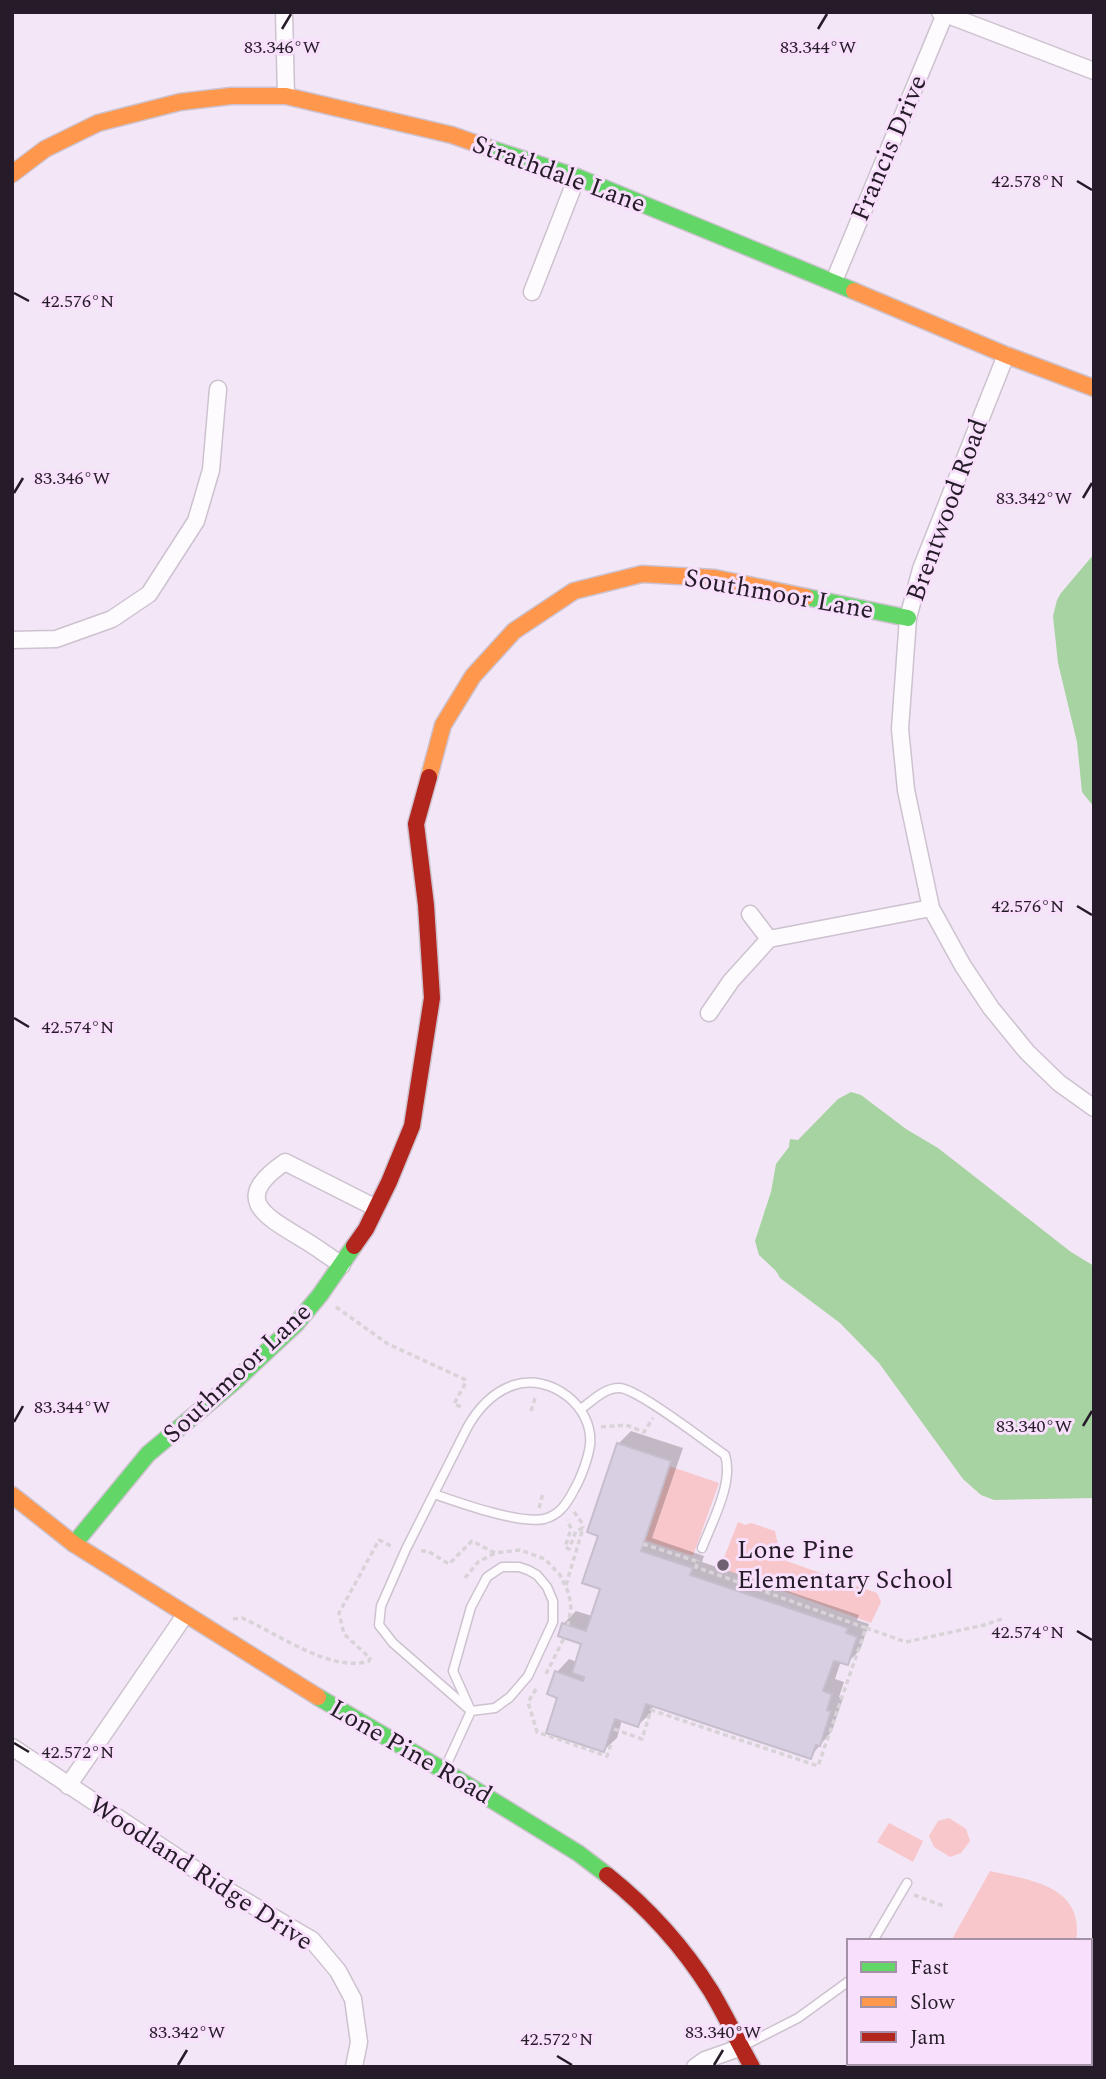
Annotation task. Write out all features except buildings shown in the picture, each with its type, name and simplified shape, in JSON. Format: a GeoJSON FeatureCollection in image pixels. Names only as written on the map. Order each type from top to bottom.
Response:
{"type":"FeatureCollection","features":[{"type":"Feature","properties":{"kind":"street"},"geometry":{"type":"LineString","coordinates":[[284,12],[286,96]]}},
{"type":"Feature","properties":{"kind":"street"},"geometry":{"type":"LineString","coordinates":[[942,13],[1094,71]]}},
{"type":"Feature","properties":{"kind":"street","name":"Francis Drive"},"geometry":{"type":"LineString","coordinates":[[834,281],[942,13]]}},
{"type":"Feature","properties":{"kind":"street","name":"Strathdale Lane"},"geometry":{"type":"LineString","coordinates":[[12,174],[45,149],[98,123],[180,102],[231,96],[286,96],[452,135],[577,177],[834,281],[1006,355],[1094,388]]}},
{"type":"Feature","properties":{"kind":"street"},"geometry":{"type":"LineString","coordinates":[[532,292],[577,177]]}},
{"type":"Feature","properties":{"kind":"street","name":"Brentwood Road"},"geometry":{"type":"LineString","coordinates":[[1006,355],[921,569],[908,618],[900,729],[906,790],[931,908],[962,966],[991,1008],[1027,1052],[1059,1083],[1094,1108]]}},
{"type":"Feature","properties":{"kind":"street"},"geometry":{"type":"LineString","coordinates":[[12,639],[56,639],[112,619],[149,594],[196,521],[211,470],[218,389]]}},
{"type":"Feature","properties":{"kind":"street","name":"Southmoor Lane"},"geometry":{"type":"LineString","coordinates":[[74,1544],[148,1454],[234,1382],[296,1324],[342,1265],[366,1229],[376,1208],[412,1125],[432,998],[426,905],[416,824],[443,725],[473,676],[489,658],[514,631],[574,591],[642,575],[715,578],[908,618]]}},
{"type":"Feature","properties":{"kind":"street"},"geometry":{"type":"LineString","coordinates":[[709,1013],[730,981],[769,939],[931,908]]}},
{"type":"Feature","properties":{"kind":"street"},"geometry":{"type":"LineString","coordinates":[[750,914],[769,939]]}},
{"type":"Feature","properties":{"kind":"street"},"geometry":{"type":"LineString","coordinates":[[342,1265],[259,1209],[257,1199],[260,1186],[268,1173],[285,1162],[376,1208]]}},
{"type":"Feature","properties":{"kind":"street","name":"Lone Pine Road"},"geometry":{"type":"LineString","coordinates":[[12,1495],[74,1544],[185,1615],[303,1689],[443,1770],[578,1853],[627,1891],[670,1936],[710,1990],[752,2067]]}},
{"type":"Feature","properties":{"kind":"street"},"geometry":{"type":"LineString","coordinates":[[68,1786],[185,1615]]}},
{"type":"Feature","properties":{"kind":"street","name":"Woodland Ridge Drive"},"geometry":{"type":"LineString","coordinates":[[12,1747],[220,1886],[312,1940],[338,1971],[354,1999],[359,2042],[354,2067]]}},
{"type":"Feature","properties":{"kind":"street"},"geometry":{"type":"LineString","coordinates":[[695,2067],[705,2060],[742,2047]]}},
{"type":"Feature","properties":{"kind":"lane"},"geometry":{"type":"LineString","coordinates":[[434,1494],[512,1517],[543,1519],[561,1511],[577,1485],[590,1446],[589,1430],[581,1409],[567,1395],[552,1387],[536,1383],[516,1384],[499,1392],[475,1415],[434,1494],[406,1549],[381,1605],[379,1625],[393,1643],[471,1711],[495,1708],[510,1697],[528,1676],[553,1622],[553,1601],[547,1587],[537,1575],[528,1570],[502,1567],[487,1577],[471,1607],[453,1671],[471,1711],[443,1770]]}},
{"type":"Feature","properties":{"kind":"lane"},"geometry":{"type":"LineString","coordinates":[[581,1409],[609,1389],[622,1388],[659,1409],[725,1455],[729,1466],[727,1480],[702,1548]]}},
{"type":"Feature","properties":{"kind":"lane"},"geometry":{"type":"LineString","coordinates":[[874,1939],[905,1886]]}},
{"type":"Feature","properties":{"kind":"lane"},"geometry":{"type":"LineString","coordinates":[[742,2047],[798,2018],[847,1982]]}},
{"type":"Feature","properties":{"kind":"path"},"geometry":{"type":"LineString","coordinates":[[601,1427],[618,1424],[635,1427],[644,1432],[659,1409]]}},
{"type":"Feature","properties":{"kind":"path"},"geometry":{"type":"LineString","coordinates":[[566,1585],[583,1528],[574,1513]]}},
{"type":"Feature","properties":{"kind":"path"},"geometry":{"type":"LineString","coordinates":[[568,1520],[571,1529],[565,1547],[569,1549],[576,1531],[583,1528]]}},
{"type":"Feature","properties":{"kind":"path"},"geometry":{"type":"LineString","coordinates":[[233,1619],[242,1618],[325,1659],[347,1663],[369,1661],[368,1656],[344,1634],[339,1613],[379,1539],[397,1550],[428,1551],[449,1564],[472,1541],[495,1553]]}},
{"type":"Feature","properties":{"kind":"path"},"geometry":{"type":"LineString","coordinates":[[643,1544],[698,1562]]}},
{"type":"Feature","properties":{"kind":"path"},"geometry":{"type":"LineString","coordinates":[[702,1548],[696,1567],[906,1642],[1005,1618]]}},
{"type":"Feature","properties":{"kind":"path"},"geometry":{"type":"LineString","coordinates":[[465,1578],[478,1562],[495,1553],[520,1550],[535,1555],[554,1568],[566,1585],[570,1607],[568,1625]]}},
{"type":"Feature","properties":{"kind":"path"},"geometry":{"type":"LineString","coordinates":[[614,1729],[642,1739],[652,1710],[818,1766],[866,1628]]}},
{"type":"Feature","properties":{"kind":"path"},"geometry":{"type":"LineString","coordinates":[[564,1638],[528,1702],[537,1731],[607,1756],[611,1744]]}},
{"type":"Feature","properties":{"kind":"path"},"geometry":{"type":"LineString","coordinates":[[905,1886],[944,1906]]}},
{"type":"Feature","properties":{"kind":"shaded area"},"geometry":{"type":"Polygon","coordinates":[[[1094,554],[1094,807],[1082,792],[1077,742],[1058,663],[1053,616],[1061,593],[1094,554]]]}},
{"type":"Feature","properties":{"kind":"shaded area"},"geometry":{"type":"Polygon","coordinates":[[[851,1092],[861,1095],[906,1129],[938,1148],[1071,1252],[1094,1266],[1094,1498],[994,1500],[981,1495],[963,1479],[879,1363],[840,1323],[780,1278],[759,1255],[755,1241],[771,1192],[776,1164],[789,1147],[790,1139],[798,1140],[838,1099],[851,1092]]]}},
{"type":"Feature","properties":{"kind":"shaded area"},"geometry":{"type":"Polygon","coordinates":[[[669,1466],[719,1483],[693,1556],[644,1540],[669,1466]]]}},
{"type":"Feature","properties":{"kind":"shaded area"},"geometry":{"type":"Polygon","coordinates":[[[738,1522],[745,1525],[751,1523],[775,1531],[781,1559],[877,1593],[881,1602],[871,1623],[720,1568],[738,1522]]]}},
{"type":"Feature","properties":{"kind":"shaded area"},"geometry":{"type":"Polygon","coordinates":[[[949,1818],[966,1829],[970,1841],[961,1853],[950,1857],[934,1847],[929,1836],[938,1821],[949,1818]]]}},
{"type":"Feature","properties":{"kind":"shaded area"},"geometry":{"type":"Polygon","coordinates":[[[889,1823],[923,1841],[913,1862],[877,1842],[889,1823]]]}},
{"type":"Feature","properties":{"kind":"shaded area"},"geometry":{"type":"Polygon","coordinates":[[[990,1871],[1051,1888],[1072,1908],[1076,1922],[1076,1939],[952,1939],[990,1871]]]}},
{"type":"Feature","properties":{"kind":"traffic: fast"},"geometry":{"type":"LineString","coordinates":[[486,147],[577,177],[854,291]]}},
{"type":"Feature","properties":{"kind":"traffic: fast"},"geometry":{"type":"LineString","coordinates":[[806,597],[908,618]]}},
{"type":"Feature","properties":{"kind":"traffic: fast"},"geometry":{"type":"LineString","coordinates":[[74,1544],[148,1454],[234,1382],[296,1324],[354,1246]]}},
{"type":"Feature","properties":{"kind":"traffic: fast"},"geometry":{"type":"LineString","coordinates":[[318,1697],[578,1853],[607,1875]]}},
{"type":"Feature","properties":{"kind":"traffic: slow"},"geometry":{"type":"LineString","coordinates":[[12,174],[45,149],[98,123],[180,102],[231,96],[286,96],[452,135],[486,147]]}},
{"type":"Feature","properties":{"kind":"traffic: slow"},"geometry":{"type":"LineString","coordinates":[[854,291],[1006,355],[1094,388]]}},
{"type":"Feature","properties":{"kind":"traffic: slow"},"geometry":{"type":"LineString","coordinates":[[429,777],[443,725],[473,676],[514,631],[574,591],[642,574],[715,578],[806,597]]}},
{"type":"Feature","properties":{"kind":"traffic: slow"},"geometry":{"type":"LineString","coordinates":[[12,1495],[74,1544],[318,1697]]}},
{"type":"Feature","properties":{"kind":"traffic: jam"},"geometry":{"type":"LineString","coordinates":[[354,1246],[366,1229],[389,1182],[412,1126],[432,998],[426,905],[416,824],[429,777]]}},
{"type":"Feature","properties":{"kind":"traffic: jam"},"geometry":{"type":"LineString","coordinates":[[607,1875],[650,1914],[689,1959],[711,1991],[752,2067]]}},
{"type":"Feature","properties":{"kind":"place","name":"Lone Pine Elementary School"},"geometry":{"type":"Point","coordinates":[723,1565]}}]}
